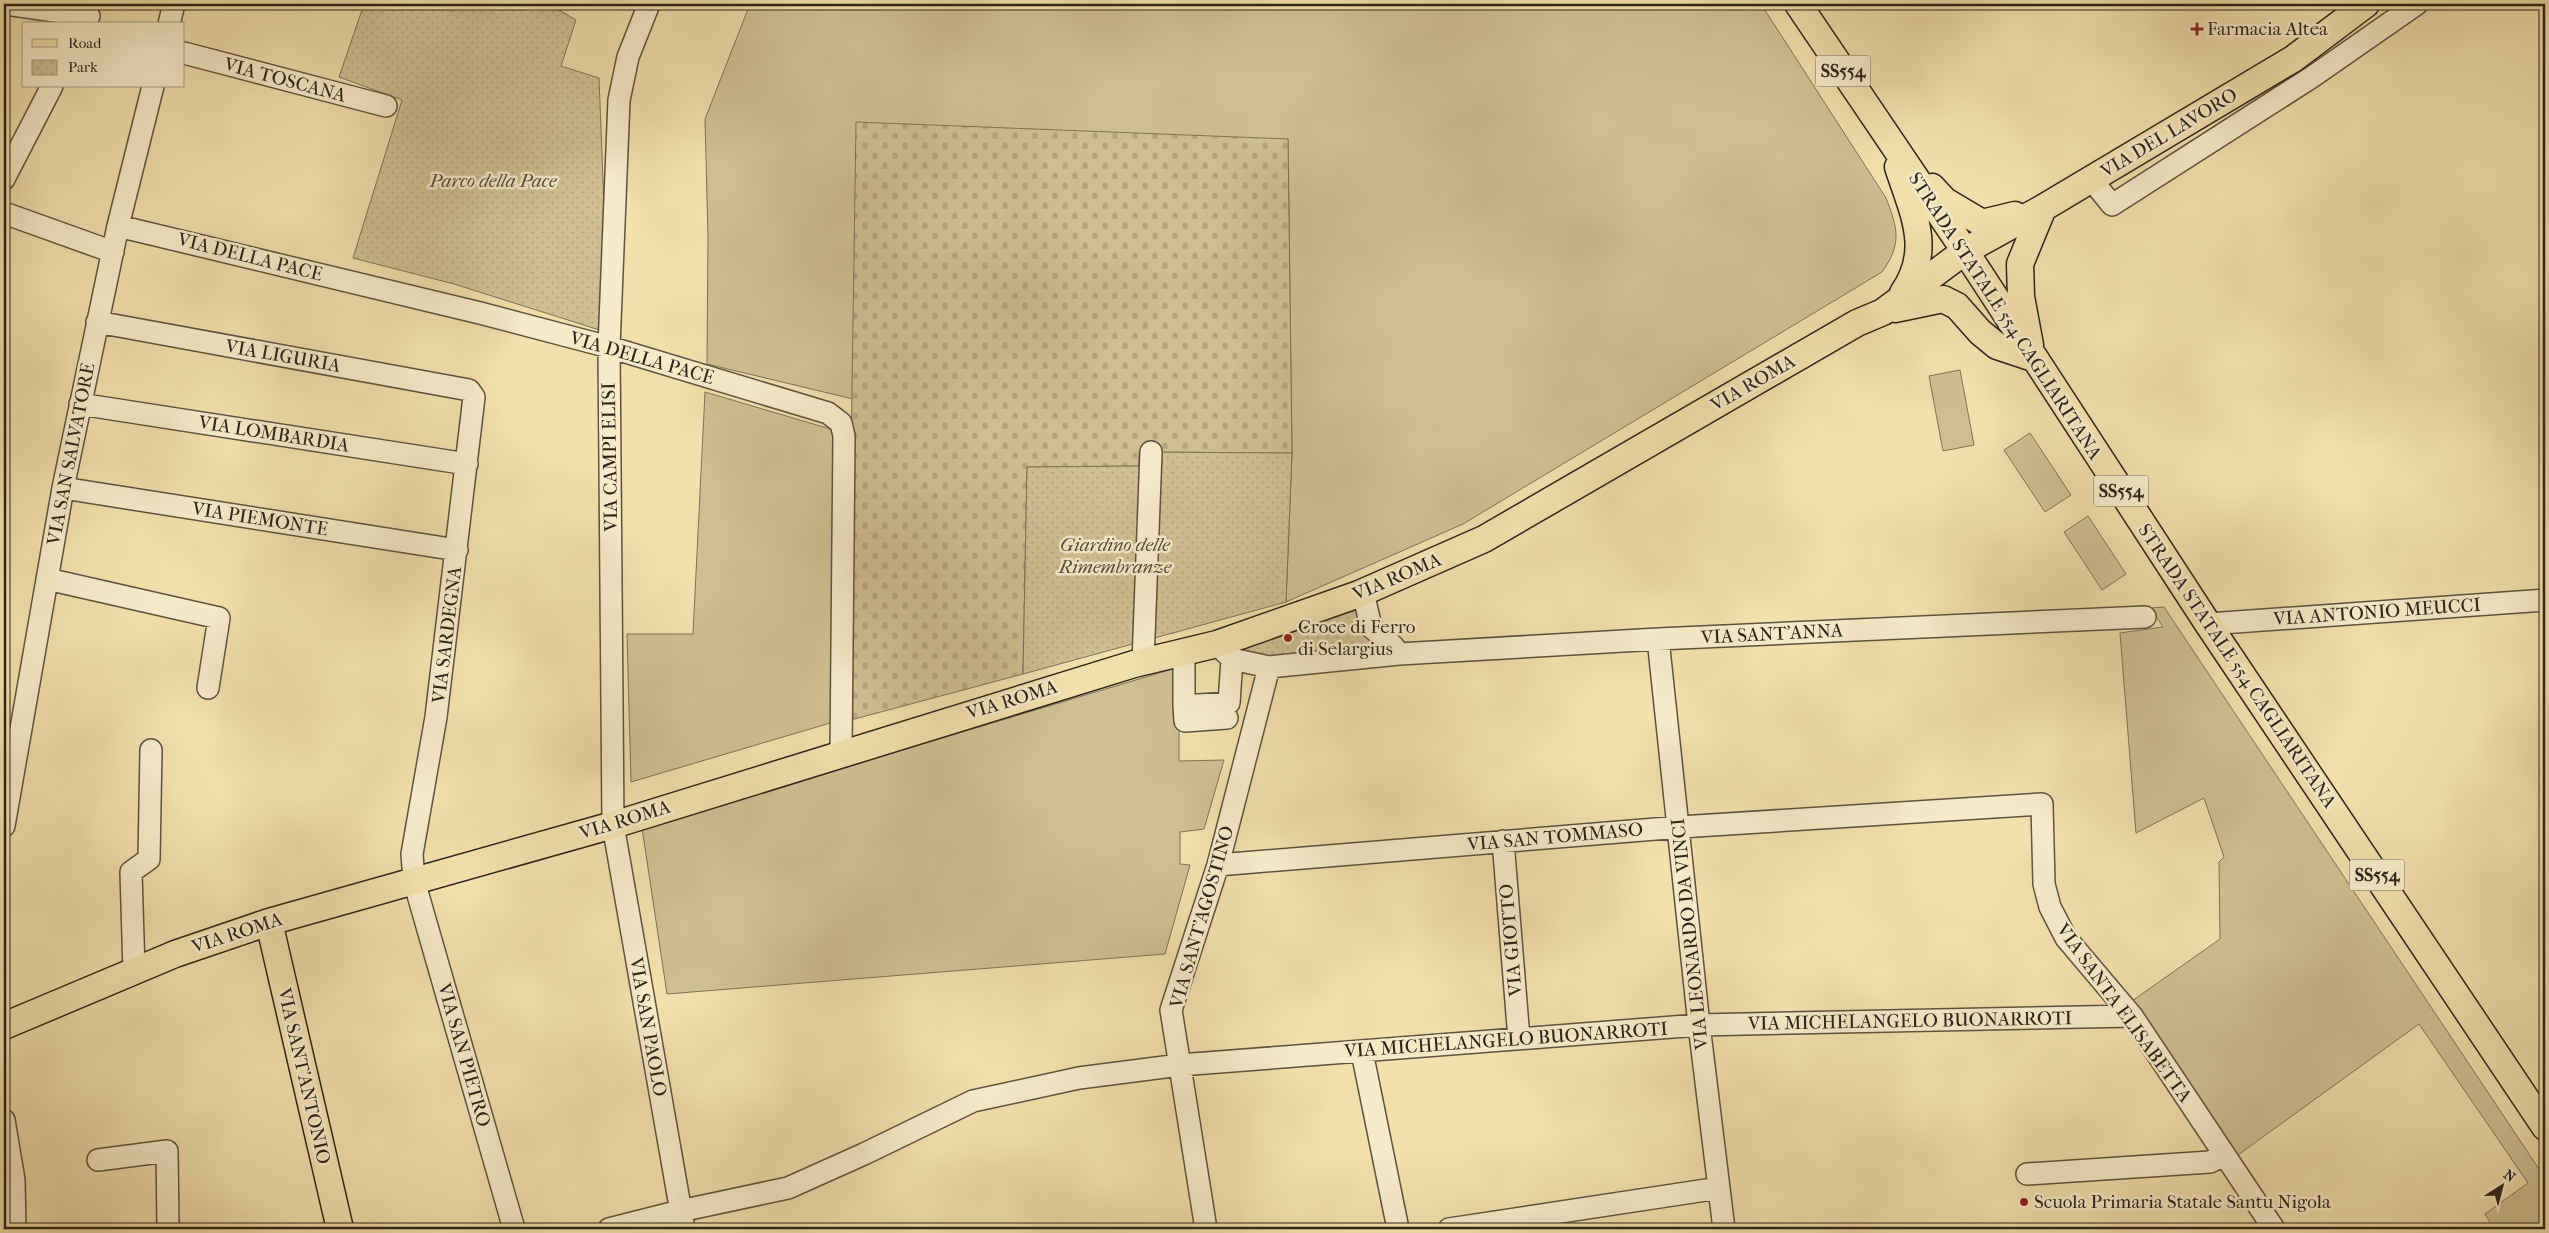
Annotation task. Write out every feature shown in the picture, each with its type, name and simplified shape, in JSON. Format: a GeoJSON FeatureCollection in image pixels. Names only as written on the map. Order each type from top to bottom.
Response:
{"type":"FeatureCollection","features":[{"type":"Feature","properties":{"kind":"main road","name":"STRADA STATALE 554 CAGLIARITANA"},"geometry":{"type":"LineString","coordinates":[[1798,4],[1965,251],[2032,358],[2208,624],[2545,1127]]}},
{"type":"Feature","properties":{"kind":"main road","name":"VIA DEL LAVORO"},"geometry":{"type":"LineString","coordinates":[[1965,251],[2042,208],[2293,59],[2366,4]]}},
{"type":"Feature","properties":{"kind":"main road"},"geometry":{"type":"LineString","coordinates":[[1888,138],[1945,201],[1982,222],[2042,208]]}},
{"type":"Feature","properties":{"kind":"main road"},"geometry":{"type":"LineString","coordinates":[[1883,312],[1902,294],[1912,280],[1920,250],[1915,220],[1888,138]]}},
{"type":"Feature","properties":{"kind":"main road"},"geometry":{"type":"LineString","coordinates":[[1883,312],[1943,299],[1957,306],[1980,332],[1997,346],[2032,358],[2021,297],[2020,264],[2042,208]]}},
{"type":"Feature","properties":{"kind":"main road","name":"VIA ROMA"},"geometry":{"type":"LineString","coordinates":[[4,1026],[175,954],[268,922],[613,825],[841,753],[1143,662],[1184,652],[1225,652],[1484,539],[1857,323],[1883,312],[1965,251]]}},
{"type":"Feature","properties":{"kind":"main road","name":"VIA SANT'ANTONIO"},"geometry":{"type":"LineString","coordinates":[[268,922],[340,1229]]}},
{"type":"Feature","properties":{"kind":"street"},"geometry":{"type":"LineString","coordinates":[[6,4],[90,15]]}},
{"type":"Feature","properties":{"kind":"street"},"geometry":{"type":"LineString","coordinates":[[170,22],[174,4]]}},
{"type":"Feature","properties":{"kind":"street","name":"VIA CAMPI ELISI"},"geometry":{"type":"LineString","coordinates":[[613,825],[609,347],[619,100],[628,57],[649,4]]}},
{"type":"Feature","properties":{"kind":"street"},"geometry":{"type":"LineString","coordinates":[[2091,179],[2112,205],[2312,77],[2416,4]]}},
{"type":"Feature","properties":{"kind":"street","name":"VIA TOSCANA"},"geometry":{"type":"LineString","coordinates":[[185,53],[386,106]]}},
{"type":"Feature","properties":{"kind":"street"},"geometry":{"type":"LineString","coordinates":[[4,180],[51,88]]}},
{"type":"Feature","properties":{"kind":"street","name":"VIA SAN SALVATORE"},"geometry":{"type":"LineString","coordinates":[[4,826],[63,488],[118,226],[152,88]]}},
{"type":"Feature","properties":{"kind":"street"},"geometry":{"type":"LineString","coordinates":[[4,213],[113,252]]}},
{"type":"Feature","properties":{"kind":"street","name":"VIA DELLA PACE"},"geometry":{"type":"LineString","coordinates":[[118,226],[451,306],[609,347],[828,413],[841,423],[844,436],[841,753]]}},
{"type":"Feature","properties":{"kind":"street","name":"VIA LIGURIA"},"geometry":{"type":"LineString","coordinates":[[97,322],[469,390]]}},
{"type":"Feature","properties":{"kind":"street","name":"VIA SARDEGNA"},"geometry":{"type":"LineString","coordinates":[[414,881],[412,854],[434,734],[467,464],[474,397],[469,390]]}},
{"type":"Feature","properties":{"kind":"street","name":"VIA LOMBARDIA"},"geometry":{"type":"LineString","coordinates":[[80,404],[467,464]]}},
{"type":"Feature","properties":{"kind":"street"},"geometry":{"type":"LineString","coordinates":[[1143,662],[1151,452]]}},
{"type":"Feature","properties":{"kind":"street","name":"VIA PIEMONTE"},"geometry":{"type":"LineString","coordinates":[[63,488],[457,550]]}},
{"type":"Feature","properties":{"kind":"street"},"geometry":{"type":"LineString","coordinates":[[47,579],[219,618],[208,688]]}},
{"type":"Feature","properties":{"kind":"street"},"geometry":{"type":"LineString","coordinates":[[1364,592],[1371,627],[1394,646],[1399,654]]}},
{"type":"Feature","properties":{"kind":"street","name":"VIA ANTONIO MEUCCI"},"geometry":{"type":"LineString","coordinates":[[2208,624],[2545,600]]}},
{"type":"Feature","properties":{"kind":"street","name":"VIA SANT'ANNA"},"geometry":{"type":"LineString","coordinates":[[1225,652],[1269,667],[1399,654],[1658,639],[2145,617]]}},
{"type":"Feature","properties":{"kind":"street","name":"VIA LEONARDO DA VINCI"},"geometry":{"type":"LineString","coordinates":[[1658,639],[1680,827],[1699,1025],[1724,1229]]}},
{"type":"Feature","properties":{"kind":"street"},"geometry":{"type":"LineString","coordinates":[[1184,652],[1184,706],[1229,703],[1225,652]]}},
{"type":"Feature","properties":{"kind":"street","name":"VIA SANT'AGOSTINO"},"geometry":{"type":"LineString","coordinates":[[1206,1229],[1172,1010],[1218,865],[1269,667]]}},
{"type":"Feature","properties":{"kind":"street"},"geometry":{"type":"LineString","coordinates":[[134,971],[131,872],[149,859],[151,750]]}},
{"type":"Feature","properties":{"kind":"street","name":"VIA SAN TOMMASO"},"geometry":{"type":"LineString","coordinates":[[1218,865],[1680,827],[2042,804]]}},
{"type":"Feature","properties":{"kind":"street","name":"VIA SANTA ELISABETTA"},"geometry":{"type":"LineString","coordinates":[[2042,804],[2044,884],[2050,907],[2066,938],[2132,1016],[2274,1229]]}},
{"type":"Feature","properties":{"kind":"street","name":"VIA SAN PAOLO"},"geometry":{"type":"LineString","coordinates":[[613,825],[682,1220]]}},
{"type":"Feature","properties":{"kind":"street","name":"VIA GIOTTO"},"geometry":{"type":"LineString","coordinates":[[1504,841],[1519,1039]]}},
{"type":"Feature","properties":{"kind":"street","name":"VIA SAN PIETRO"},"geometry":{"type":"LineString","coordinates":[[414,881],[514,1229]]}},
{"type":"Feature","properties":{"kind":"street","name":"VIA MICHELANGELO BUONARROTI"},"geometry":{"type":"LineString","coordinates":[[609,1229],[682,1220],[788,1188],[864,1154],[973,1101],[1079,1078],[1180,1065],[1699,1025],[2132,1016]]}},
{"type":"Feature","properties":{"kind":"street"},"geometry":{"type":"LineString","coordinates":[[1362,1052],[1398,1229]]}},
{"type":"Feature","properties":{"kind":"street"},"geometry":{"type":"LineString","coordinates":[[4,1120],[14,1180],[11,1219]]}},
{"type":"Feature","properties":{"kind":"street"},"geometry":{"type":"LineString","coordinates":[[98,1160],[167,1151],[168,1229]]}},
{"type":"Feature","properties":{"kind":"street"},"geometry":{"type":"LineString","coordinates":[[2027,1174],[2210,1162],[2224,1155]]}},
{"type":"Feature","properties":{"kind":"street"},"geometry":{"type":"LineString","coordinates":[[1449,1229],[1719,1188]]}},
{"type":"Feature","properties":{"kind":"green space","name":"Parco della Pace"},"geometry":{"type":"Polygon","coordinates":[[[364,4],[549,4],[576,20],[561,66],[599,78],[609,333],[454,284],[353,258],[402,100],[339,77],[364,4]]]}},
{"type":"Feature","properties":{"kind":"green space"},"geometry":{"type":"Polygon","coordinates":[[[750,4],[1571,4],[1572,7],[1592,4],[1761,4],[1886,198],[1895,228],[1895,244],[1893,253],[1882,272],[1463,524],[1286,602],[1292,453],[1288,139],[853,399],[707,364],[708,237],[705,119],[750,4]]]}},
{"type":"Feature","properties":{"kind":"green space"},"geometry":{"type":"Polygon","coordinates":[[[856,122],[1288,139],[1292,453],[1140,452],[1139,466],[1027,467],[1023,674],[847,721],[856,122]]]}},
{"type":"Feature","properties":{"kind":"green space"},"geometry":{"type":"Polygon","coordinates":[[[1960,370],[1974,445],[1943,451],[1929,376],[1960,370]]]}},
{"type":"Feature","properties":{"kind":"green space"},"geometry":{"type":"Polygon","coordinates":[[[705,392],[837,431],[837,721],[631,782],[627,634],[693,634],[705,392]]]}},
{"type":"Feature","properties":{"kind":"green space"},"geometry":{"type":"Polygon","coordinates":[[[2030,433],[2071,495],[2045,512],[2004,450],[2030,433]]]}},
{"type":"Feature","properties":{"kind":"green space","name":"Giardino delle Rimembranze"},"geometry":{"type":"Polygon","coordinates":[[[1139,452],[1292,453],[1286,602],[1023,674],[1027,467],[1139,466],[1139,452]]]}},
{"type":"Feature","properties":{"kind":"green space"},"geometry":{"type":"Polygon","coordinates":[[[2088,516],[2126,574],[2102,590],[2064,532],[2088,516]]]}},
{"type":"Feature","properties":{"kind":"green space"},"geometry":{"type":"Polygon","coordinates":[[[1362,603],[1374,654],[1246,659],[1239,646],[1362,603]]]}},
{"type":"Feature","properties":{"kind":"green space"},"geometry":{"type":"Polygon","coordinates":[[[2164,607],[2545,1178],[2545,1229],[2494,1229],[2485,1214],[2528,1183],[2419,1024],[2238,1155],[2132,1001],[2220,939],[2219,862],[2224,857],[2204,798],[2136,833],[2120,633],[2163,627],[2151,608],[2164,607]]]}},
{"type":"Feature","properties":{"kind":"green space"},"geometry":{"type":"Polygon","coordinates":[[[1179,667],[1179,761],[1224,760],[1204,829],[1180,832],[1180,864],[1190,865],[1165,954],[667,994],[642,828],[1179,667]]]}},
{"type":"Feature","properties":{"kind":"green space"},"geometry":{"type":"Polygon","coordinates":[[[2252,1223],[2256,1229],[2192,1229],[2252,1223]]]}},
{"type":"Feature","properties":{"kind":"place","name":"Farmacia Altea"},"geometry":{"type":"Point","coordinates":[2197,29]}},
{"type":"Feature","properties":{"kind":"place","name":"Croce di Ferro di Selargius"},"geometry":{"type":"Point","coordinates":[1288,638]}},
{"type":"Feature","properties":{"kind":"place","name":"Scuola Primaria Statale Santu Nigola"},"geometry":{"type":"Point","coordinates":[2024,1202]}}]}
